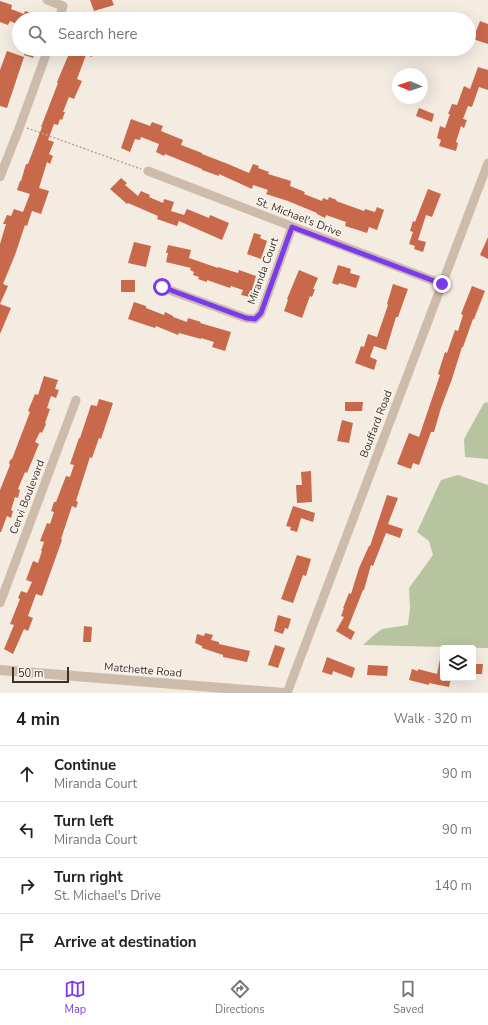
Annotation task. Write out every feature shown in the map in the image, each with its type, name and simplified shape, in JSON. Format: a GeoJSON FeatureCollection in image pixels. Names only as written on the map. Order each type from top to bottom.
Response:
{"type":"FeatureCollection","features":[{"type":"Feature","properties":{"kind":"street"},"geometry":{"type":"LineString","coordinates":[[47,0],[63,6],[61,12]]}},
{"type":"Feature","properties":{"kind":"street"},"geometry":{"type":"LineString","coordinates":[[0,176],[45,56]]}},
{"type":"Feature","properties":{"kind":"street","name":"Bouffard Road"},"geometry":{"type":"LineString","coordinates":[[286,693],[488,163]]}},
{"type":"Feature","properties":{"kind":"street","name":"St. Michael's Drive"},"geometry":{"type":"LineString","coordinates":[[148,171],[442,284]]}},
{"type":"Feature","properties":{"kind":"street","name":"Miranda Court"},"geometry":{"type":"LineString","coordinates":[[162,287],[246,318],[255,319],[261,313],[292,227]]}},
{"type":"Feature","properties":{"kind":"street","name":"Cervi Boulevard"},"geometry":{"type":"LineString","coordinates":[[0,603],[76,400]]}},
{"type":"Feature","properties":{"kind":"street","name":"Matchette Road"},"geometry":{"type":"LineString","coordinates":[[0,670],[286,693]]}},
{"type":"Feature","properties":{"kind":"path"},"geometry":{"type":"LineString","coordinates":[[20,126],[148,171]]}},
{"type":"Feature","properties":{"kind":"green space"},"geometry":{"type":"Polygon","coordinates":[[[488,402],[488,459],[465,457],[464,439],[484,403],[488,402]]]}},
{"type":"Feature","properties":{"kind":"green space"},"geometry":{"type":"Polygon","coordinates":[[[458,475],[488,485],[488,648],[476,648],[476,645],[440,645],[440,647],[363,645],[382,629],[408,625],[410,608],[409,588],[433,555],[429,541],[417,532],[441,480],[458,475]]]}},
{"type":"Feature","properties":{"kind":"building"},"geometry":{"type":"Polygon","coordinates":[[[90,0],[112,0],[114,5],[94,11],[90,0]]]}},
{"type":"Feature","properties":{"kind":"building"},"geometry":{"type":"Polygon","coordinates":[[[0,1],[12,5],[11,9],[19,12],[12,12],[12,22],[10,21],[8,25],[0,22],[0,1]]]}},
{"type":"Feature","properties":{"kind":"building"},"geometry":{"type":"Polygon","coordinates":[[[480,21],[488,24],[488,44],[476,40],[476,31],[480,21]]]}},
{"type":"Feature","properties":{"kind":"building"},"geometry":{"type":"Polygon","coordinates":[[[7,51],[12,53],[12,56],[24,57],[7,108],[0,106],[0,70],[7,51]]]}},
{"type":"Feature","properties":{"kind":"building"},"geometry":{"type":"Polygon","coordinates":[[[68,56],[86,56],[77,79],[82,81],[74,99],[69,97],[63,112],[65,112],[62,120],[60,119],[58,125],[54,124],[48,140],[54,142],[49,154],[53,156],[50,164],[47,162],[39,188],[49,191],[41,214],[32,211],[27,226],[25,225],[3,284],[8,286],[0,304],[0,244],[6,224],[3,224],[7,215],[11,216],[14,209],[23,212],[30,194],[17,190],[68,56]]]}},
{"type":"Feature","properties":{"kind":"building"},"geometry":{"type":"Polygon","coordinates":[[[478,67],[488,70],[488,90],[479,87],[472,107],[468,106],[463,119],[467,120],[464,128],[461,126],[456,142],[458,143],[456,151],[439,146],[441,140],[437,138],[440,126],[445,128],[452,104],[457,105],[464,86],[470,89],[478,67]]]}},
{"type":"Feature","properties":{"kind":"building"},"geometry":{"type":"Polygon","coordinates":[[[419,108],[434,114],[432,122],[416,116],[419,108]]]}},
{"type":"Feature","properties":{"kind":"building"},"geometry":{"type":"Polygon","coordinates":[[[131,119],[150,126],[152,122],[163,126],[161,131],[183,140],[181,145],[249,173],[253,164],[259,166],[258,168],[269,172],[268,174],[291,181],[290,186],[305,192],[304,194],[322,201],[323,198],[328,200],[329,197],[364,211],[365,209],[375,212],[377,207],[384,210],[377,230],[369,227],[367,233],[345,226],[346,222],[326,215],[325,218],[317,213],[288,201],[266,194],[268,190],[253,185],[252,189],[219,174],[219,176],[202,170],[165,154],[164,156],[156,152],[159,144],[141,137],[140,140],[135,139],[130,152],[121,148],[131,119]]]}},
{"type":"Feature","properties":{"kind":"building"},"geometry":{"type":"Polygon","coordinates":[[[121,178],[127,183],[125,185],[138,196],[141,191],[150,195],[149,197],[163,203],[164,199],[174,202],[171,211],[184,215],[187,209],[209,218],[210,215],[229,223],[222,240],[179,221],[177,226],[157,219],[158,216],[128,203],[127,204],[110,189],[121,178]]]}},
{"type":"Feature","properties":{"kind":"building"},"geometry":{"type":"Polygon","coordinates":[[[428,189],[441,194],[432,217],[426,215],[418,240],[426,242],[423,252],[414,249],[415,246],[409,244],[413,232],[410,231],[428,189]]]}},
{"type":"Feature","properties":{"kind":"building"},"geometry":{"type":"Polygon","coordinates":[[[254,233],[261,235],[260,238],[267,241],[261,259],[247,254],[254,233]]]}},
{"type":"Feature","properties":{"kind":"building"},"geometry":{"type":"Polygon","coordinates":[[[488,237],[488,259],[480,255],[488,237]]]}},
{"type":"Feature","properties":{"kind":"building"},"geometry":{"type":"Polygon","coordinates":[[[134,242],[151,246],[146,267],[128,263],[134,242]]]}},
{"type":"Feature","properties":{"kind":"building"},"geometry":{"type":"Polygon","coordinates":[[[168,245],[191,250],[189,258],[218,268],[238,273],[239,270],[256,276],[250,297],[241,295],[243,290],[198,279],[199,277],[193,275],[194,272],[190,270],[191,268],[166,262],[168,245]]]}},
{"type":"Feature","properties":{"kind":"building"},"geometry":{"type":"Polygon","coordinates":[[[338,265],[351,269],[350,273],[360,276],[356,288],[339,283],[338,285],[332,283],[338,265]]]}},
{"type":"Feature","properties":{"kind":"building"},"geometry":{"type":"Polygon","coordinates":[[[299,270],[318,278],[313,289],[315,289],[312,297],[310,296],[302,318],[284,311],[288,300],[287,299],[299,270]]]}},
{"type":"Feature","properties":{"kind":"building"},"geometry":{"type":"Polygon","coordinates":[[[121,280],[135,280],[135,292],[121,292],[121,280]]]}},
{"type":"Feature","properties":{"kind":"building"},"geometry":{"type":"Polygon","coordinates":[[[393,284],[408,289],[398,317],[396,317],[386,350],[374,346],[370,357],[377,360],[374,370],[355,363],[361,346],[364,347],[368,334],[377,337],[388,305],[387,304],[393,284]]]}},
{"type":"Feature","properties":{"kind":"building"},"geometry":{"type":"Polygon","coordinates":[[[472,286],[485,291],[462,347],[434,432],[431,432],[419,465],[413,463],[411,469],[397,464],[409,433],[419,437],[440,375],[438,374],[445,352],[447,353],[455,330],[458,331],[463,315],[461,314],[472,286]]]}},
{"type":"Feature","properties":{"kind":"building"},"geometry":{"type":"Polygon","coordinates":[[[134,302],[164,315],[165,312],[173,317],[187,322],[188,318],[231,332],[225,351],[212,347],[214,342],[179,333],[178,335],[156,326],[155,328],[128,319],[134,302]]]}},
{"type":"Feature","properties":{"kind":"building"},"geometry":{"type":"Polygon","coordinates":[[[0,304],[11,308],[0,334],[0,304]]]}},
{"type":"Feature","properties":{"kind":"building"},"geometry":{"type":"Polygon","coordinates":[[[44,376],[58,380],[55,389],[59,390],[56,398],[51,396],[47,408],[50,409],[45,423],[46,424],[42,433],[40,432],[35,442],[39,444],[27,473],[25,472],[18,489],[20,490],[18,498],[15,497],[11,510],[13,511],[11,518],[7,516],[0,532],[0,490],[10,465],[10,460],[12,459],[30,412],[28,411],[35,394],[38,395],[44,376]]]}},
{"type":"Feature","properties":{"kind":"building"},"geometry":{"type":"Polygon","coordinates":[[[99,399],[113,403],[101,439],[99,438],[92,458],[90,457],[76,501],[78,502],[76,508],[72,506],[61,539],[62,540],[42,596],[36,594],[28,616],[33,618],[28,631],[24,629],[13,654],[4,649],[14,625],[10,624],[20,599],[18,598],[21,591],[27,593],[32,582],[26,580],[33,561],[38,563],[44,542],[40,541],[47,523],[50,524],[54,512],[51,511],[54,502],[56,502],[66,476],[70,477],[74,465],[70,464],[91,405],[97,406],[99,399]]]}},
{"type":"Feature","properties":{"kind":"building"},"geometry":{"type":"Polygon","coordinates":[[[345,402],[363,402],[362,411],[345,411],[345,402]]]}},
{"type":"Feature","properties":{"kind":"building"},"geometry":{"type":"Polygon","coordinates":[[[342,420],[353,423],[349,443],[337,441],[342,420]]]}},
{"type":"Feature","properties":{"kind":"building"},"geometry":{"type":"Polygon","coordinates":[[[311,471],[312,502],[297,503],[296,485],[302,485],[301,472],[311,471]]]}},
{"type":"Feature","properties":{"kind":"building"},"geometry":{"type":"Polygon","coordinates":[[[387,495],[398,498],[388,524],[403,529],[400,538],[386,533],[373,566],[371,565],[364,590],[348,628],[355,632],[351,640],[336,631],[344,617],[341,616],[343,608],[349,593],[351,594],[359,568],[370,546],[387,495]]]}},
{"type":"Feature","properties":{"kind":"building"},"geometry":{"type":"Polygon","coordinates":[[[293,506],[315,513],[313,522],[301,518],[297,532],[290,530],[291,527],[286,526],[293,506]]]}},
{"type":"Feature","properties":{"kind":"building"},"geometry":{"type":"Polygon","coordinates":[[[297,555],[311,559],[306,576],[303,575],[293,603],[281,599],[297,555]]]}},
{"type":"Feature","properties":{"kind":"building"},"geometry":{"type":"Polygon","coordinates":[[[278,615],[291,619],[288,629],[285,628],[283,634],[274,631],[278,615]]]}},
{"type":"Feature","properties":{"kind":"building"},"geometry":{"type":"Polygon","coordinates":[[[84,626],[92,627],[91,642],[83,642],[84,626]]]}},
{"type":"Feature","properties":{"kind":"building"},"geometry":{"type":"Polygon","coordinates":[[[205,633],[213,635],[211,640],[219,642],[219,644],[250,651],[247,662],[223,657],[223,655],[202,648],[202,646],[195,643],[197,634],[204,636],[205,633]]]}},
{"type":"Feature","properties":{"kind":"building"},"geometry":{"type":"Polygon","coordinates":[[[275,645],[285,648],[278,668],[268,665],[275,645]]]}},
{"type":"Feature","properties":{"kind":"building"},"geometry":{"type":"Polygon","coordinates":[[[327,657],[355,668],[352,678],[333,671],[332,675],[322,672],[327,657]]]}},
{"type":"Feature","properties":{"kind":"building"},"geometry":{"type":"Polygon","coordinates":[[[440,659],[440,681],[450,681],[449,687],[429,683],[429,685],[409,680],[412,669],[437,674],[440,659]]]}},
{"type":"Feature","properties":{"kind":"building"},"geometry":{"type":"Polygon","coordinates":[[[476,664],[483,664],[482,674],[476,674],[476,664]]]}},
{"type":"Feature","properties":{"kind":"building"},"geometry":{"type":"Polygon","coordinates":[[[368,665],[388,666],[387,676],[367,675],[368,665]]]}},
{"type":"Feature","properties":{"kind":"route"},"geometry":{"type":"LineString","coordinates":[[162,287],[246,318],[255,319],[261,313],[292,227],[442,284]]}}]}
